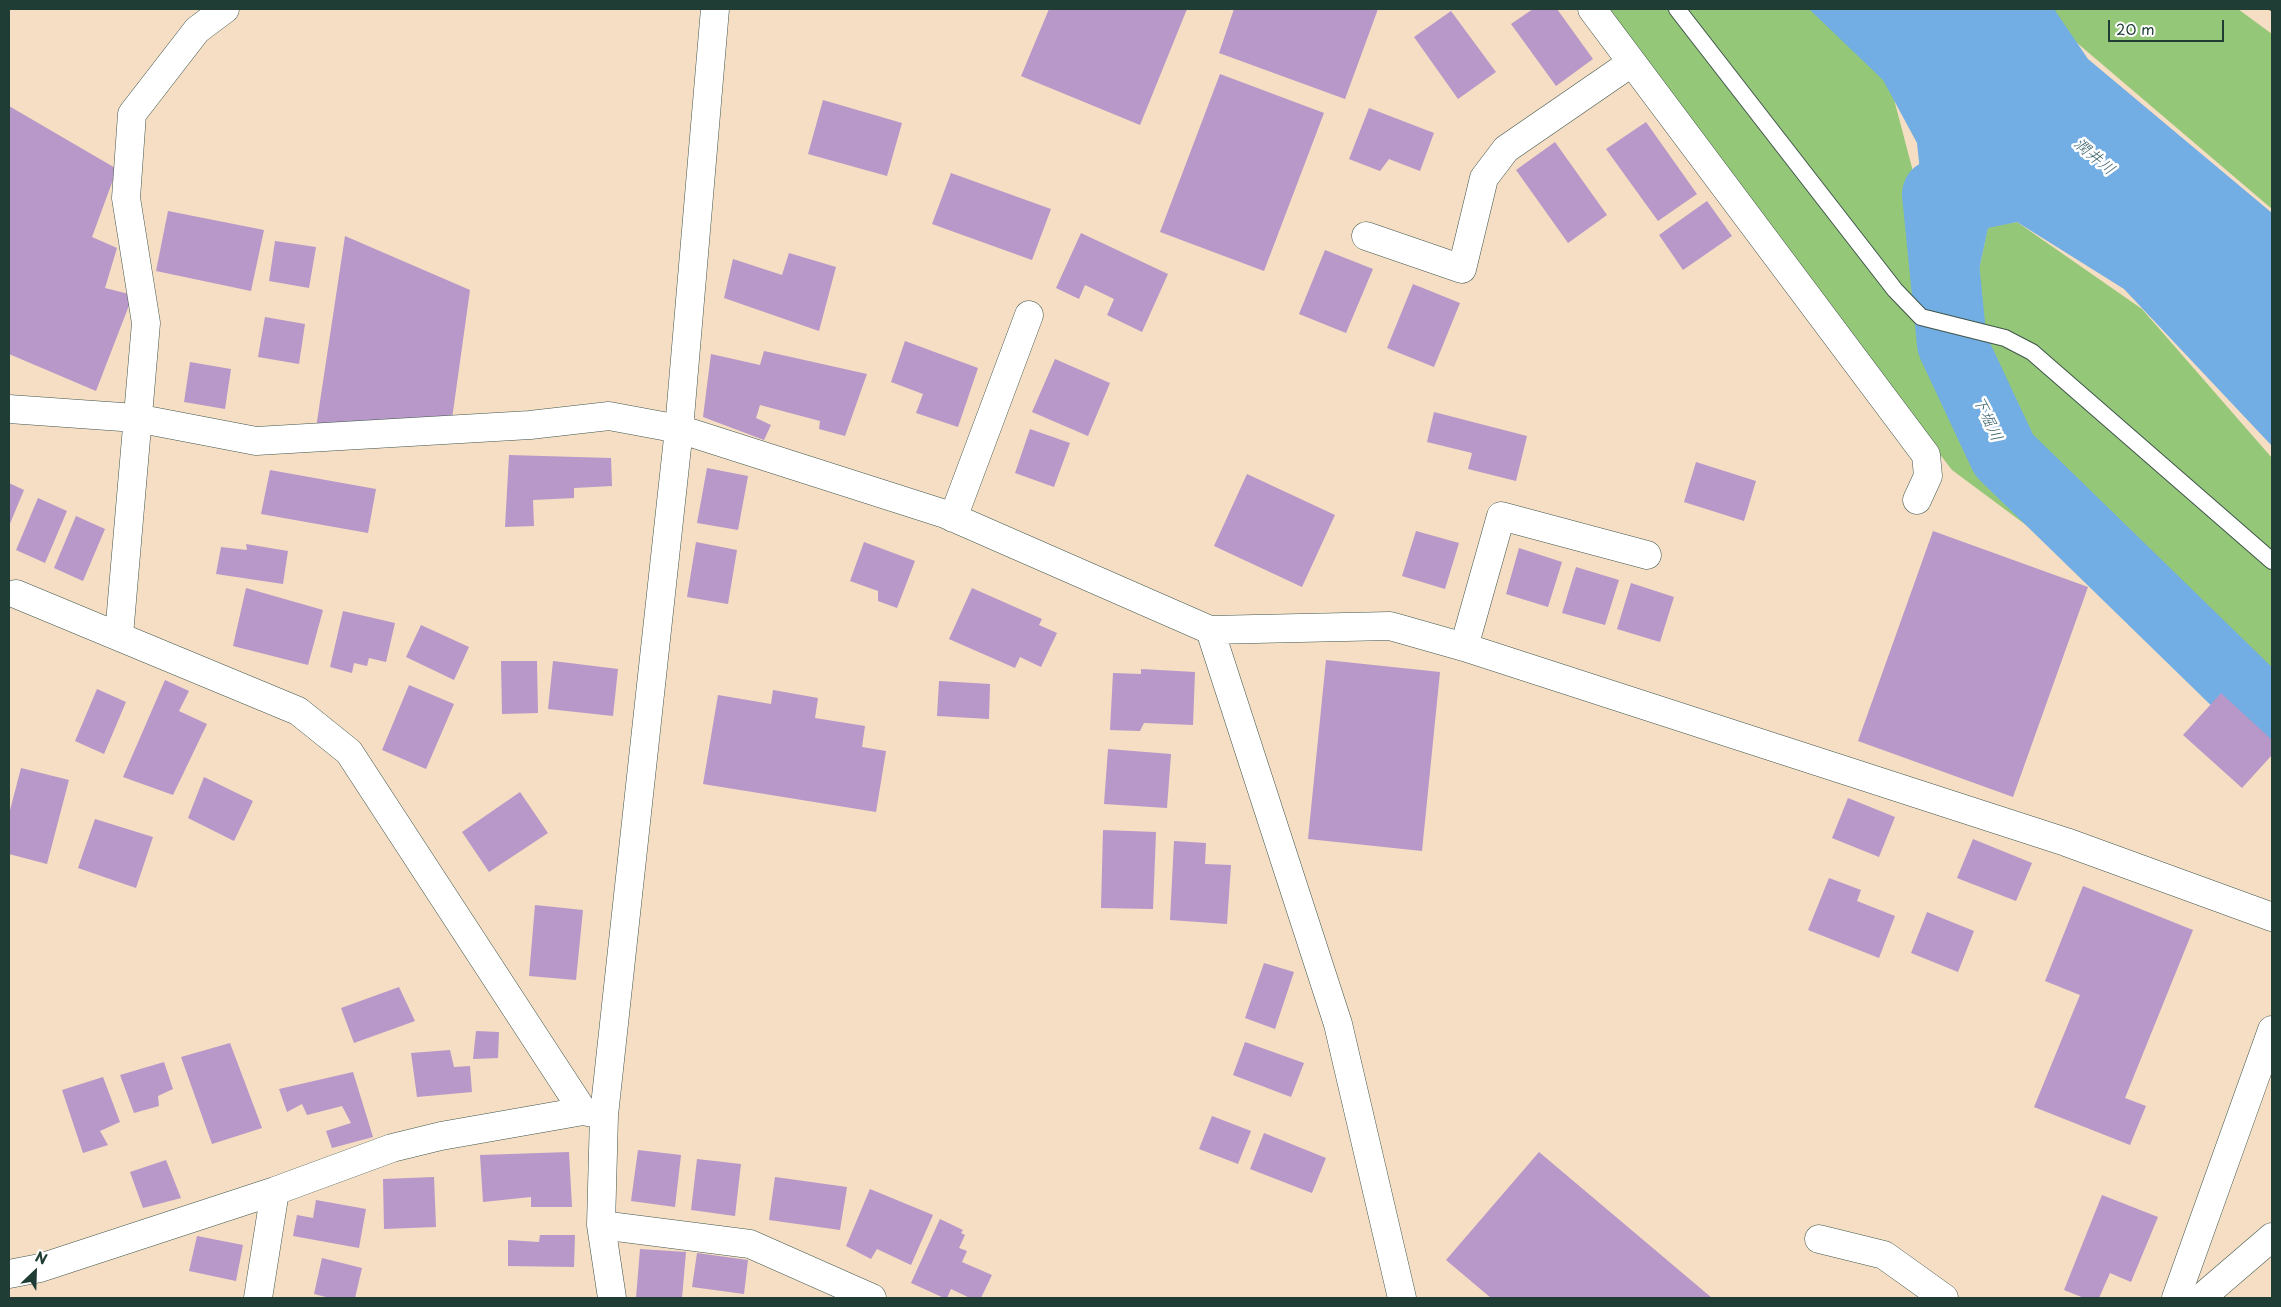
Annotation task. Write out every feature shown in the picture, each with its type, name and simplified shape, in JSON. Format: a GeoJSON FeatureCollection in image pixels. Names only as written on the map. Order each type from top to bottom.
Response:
{"type":"FeatureCollection","features":[{"type":"Feature","properties":{"kind":"street"},"geometry":{"type":"LineString","coordinates":[[119,635],[136,418],[146,323],[126,198],[132,114],[197,30],[225,9]]}},
{"type":"Feature","properties":{"kind":"street"},"geometry":{"type":"LineString","coordinates":[[612,1298],[601,1225],[594,1113],[679,429],[715,9]]}},
{"type":"Feature","properties":{"kind":"street"},"geometry":{"type":"LineString","coordinates":[[1592,9],[1926,455],[1928,476],[1917,500]]}},
{"type":"Feature","properties":{"kind":"street"},"geometry":{"type":"LineString","coordinates":[[1366,236],[1462,270],[1484,178],[1506,149],[1631,63]]}},
{"type":"Feature","properties":{"kind":"street"},"geometry":{"type":"LineString","coordinates":[[953,518],[1029,315]]}},
{"type":"Feature","properties":{"kind":"street"},"geometry":{"type":"LineString","coordinates":[[9,409],[136,418],[256,441],[530,425],[609,416],[679,429],[953,518],[1210,630],[1390,626],[1464,647],[2066,842],[2272,917]]}},
{"type":"Feature","properties":{"kind":"street"},"geometry":{"type":"LineString","coordinates":[[1464,647],[1501,516],[1647,555]]}},
{"type":"Feature","properties":{"kind":"street"},"geometry":{"type":"LineString","coordinates":[[16,594],[119,635],[298,711],[348,752],[594,1113]]}},
{"type":"Feature","properties":{"kind":"street"},"geometry":{"type":"LineString","coordinates":[[1210,630],[1338,1024],[1402,1298]]}},
{"type":"Feature","properties":{"kind":"street"},"geometry":{"type":"LineString","coordinates":[[2176,1298],[2272,1030]]}},
{"type":"Feature","properties":{"kind":"street"},"geometry":{"type":"LineString","coordinates":[[9,1274],[40,1268],[275,1191],[392,1148],[441,1136],[594,1113]]}},
{"type":"Feature","properties":{"kind":"street"},"geometry":{"type":"LineString","coordinates":[[258,1298],[275,1191]]}},
{"type":"Feature","properties":{"kind":"street"},"geometry":{"type":"LineString","coordinates":[[601,1225],[750,1244],[872,1298]]}},
{"type":"Feature","properties":{"kind":"street"},"geometry":{"type":"LineString","coordinates":[[2201,1298],[2272,1237]]}},
{"type":"Feature","properties":{"kind":"street"},"geometry":{"type":"LineString","coordinates":[[1818,1239],[1884,1255],[1944,1298]]}},
{"type":"Feature","properties":{"kind":"lane"},"geometry":{"type":"LineString","coordinates":[[1677,9],[1895,290],[1922,317],[2005,338],[2032,352],[2272,562]]}},
{"type":"Feature","properties":{"kind":"green space"},"geometry":{"type":"Polygon","coordinates":[[[1597,9],[1811,9],[1890,84],[1947,301],[1972,302],[1988,227],[2017,222],[2142,309],[2272,458],[2272,708],[1952,470],[1597,9]]]}},
{"type":"Feature","properties":{"kind":"green space"},"geometry":{"type":"Polygon","coordinates":[[[2052,9],[2238,9],[2272,34],[2272,209],[2076,42],[2052,9]]]}},
{"type":"Feature","properties":{"kind":"water","name":"潤井川"},"geometry":{"type":"Polygon","coordinates":[[[1809,9],[2054,9],[2088,59],[2272,213],[2272,446],[2124,289],[2017,222],[1988,228],[1972,302],[1932,284],[1917,143],[1883,80],[1809,9]]]}},
{"type":"Feature","properties":{"kind":"building"},"geometry":{"type":"Polygon","coordinates":[[[1049,9],[1187,9],[1140,125],[1021,76],[1049,9]]]}},
{"type":"Feature","properties":{"kind":"building"},"geometry":{"type":"Polygon","coordinates":[[[1234,9],[1378,9],[1345,99],[1219,53],[1234,9]]]}},
{"type":"Feature","properties":{"kind":"building"},"geometry":{"type":"Polygon","coordinates":[[[1533,9],[1557,9],[1593,59],[1556,86],[1511,24],[1533,9]]]}},
{"type":"Feature","properties":{"kind":"building"},"geometry":{"type":"Polygon","coordinates":[[[1451,11],[1496,72],[1458,99],[1414,37],[1451,11]]]}},
{"type":"Feature","properties":{"kind":"building"},"geometry":{"type":"Polygon","coordinates":[[[1220,74],[1324,113],[1264,271],[1160,232],[1220,74]]]}},
{"type":"Feature","properties":{"kind":"building"},"geometry":{"type":"Polygon","coordinates":[[[823,100],[902,123],[887,176],[808,154],[823,100]]]}},
{"type":"Feature","properties":{"kind":"building"},"geometry":{"type":"Polygon","coordinates":[[[9,106],[117,169],[92,237],[117,248],[105,288],[133,295],[96,391],[9,354],[9,106]]]}},
{"type":"Feature","properties":{"kind":"building"},"geometry":{"type":"Polygon","coordinates":[[[1369,108],[1434,133],[1420,171],[1389,159],[1380,171],[1349,159],[1369,108]]]}},
{"type":"Feature","properties":{"kind":"building"},"geometry":{"type":"Polygon","coordinates":[[[1646,122],[1697,194],[1658,221],[1606,149],[1646,122]]]}},
{"type":"Feature","properties":{"kind":"building"},"geometry":{"type":"Polygon","coordinates":[[[1555,142],[1607,215],[1568,243],[1516,170],[1555,142]]]}},
{"type":"Feature","properties":{"kind":"building"},"geometry":{"type":"Polygon","coordinates":[[[951,173],[1051,209],[1032,260],[932,224],[951,173]]]}},
{"type":"Feature","properties":{"kind":"building"},"geometry":{"type":"Polygon","coordinates":[[[1707,201],[1732,236],[1683,270],[1659,235],[1707,201]]]}},
{"type":"Feature","properties":{"kind":"building"},"geometry":{"type":"Polygon","coordinates":[[[168,211],[264,230],[251,291],[156,271],[168,211]]]}},
{"type":"Feature","properties":{"kind":"building"},"geometry":{"type":"Polygon","coordinates":[[[1081,233],[1168,274],[1142,332],[1107,315],[1114,299],[1085,285],[1079,299],[1056,288],[1081,233]]]}},
{"type":"Feature","properties":{"kind":"building"},"geometry":{"type":"Polygon","coordinates":[[[345,236],[470,290],[452,419],[316,428],[345,236]]]}},
{"type":"Feature","properties":{"kind":"building"},"geometry":{"type":"Polygon","coordinates":[[[275,241],[316,247],[309,288],[269,281],[275,241]]]}},
{"type":"Feature","properties":{"kind":"building"},"geometry":{"type":"Polygon","coordinates":[[[1325,250],[1373,269],[1346,333],[1299,314],[1325,250]]]}},
{"type":"Feature","properties":{"kind":"building"},"geometry":{"type":"Polygon","coordinates":[[[789,253],[836,267],[819,331],[724,298],[733,259],[782,275],[789,253]]]}},
{"type":"Feature","properties":{"kind":"building"},"geometry":{"type":"Polygon","coordinates":[[[1413,284],[1460,303],[1434,367],[1387,348],[1413,284]]]}},
{"type":"Feature","properties":{"kind":"building"},"geometry":{"type":"Polygon","coordinates":[[[265,317],[305,324],[299,364],[258,357],[265,317]]]}},
{"type":"Feature","properties":{"kind":"building"},"geometry":{"type":"Polygon","coordinates":[[[905,341],[978,368],[958,427],[916,413],[923,394],[891,382],[905,341]]]}},
{"type":"Feature","properties":{"kind":"building"},"geometry":{"type":"Polygon","coordinates":[[[764,351],[867,374],[845,436],[819,429],[820,421],[760,405],[756,418],[771,425],[764,440],[703,417],[711,354],[760,365],[764,351]]]}},
{"type":"Feature","properties":{"kind":"building"},"geometry":{"type":"Polygon","coordinates":[[[1055,359],[1110,383],[1088,436],[1032,412],[1055,359]]]}},
{"type":"Feature","properties":{"kind":"building"},"geometry":{"type":"Polygon","coordinates":[[[190,362],[231,369],[225,409],[184,402],[190,362]]]}},
{"type":"Feature","properties":{"kind":"building"},"geometry":{"type":"Polygon","coordinates":[[[1434,412],[1527,436],[1516,481],[1468,469],[1472,453],[1427,442],[1434,412]]]}},
{"type":"Feature","properties":{"kind":"building"},"geometry":{"type":"Polygon","coordinates":[[[1030,429],[1070,443],[1054,487],[1015,473],[1030,429]]]}},
{"type":"Feature","properties":{"kind":"building"},"geometry":{"type":"Polygon","coordinates":[[[509,455],[611,458],[612,486],[574,488],[574,498],[533,500],[534,526],[505,527],[509,455]]]}},
{"type":"Feature","properties":{"kind":"building"},"geometry":{"type":"Polygon","coordinates":[[[1696,462],[1756,481],[1744,521],[1684,502],[1696,462]]]}},
{"type":"Feature","properties":{"kind":"building"},"geometry":{"type":"Polygon","coordinates":[[[707,468],[748,476],[738,530],[697,523],[707,468]]]}},
{"type":"Feature","properties":{"kind":"building"},"geometry":{"type":"Polygon","coordinates":[[[270,470],[376,489],[368,533],[261,514],[270,470]]]}},
{"type":"Feature","properties":{"kind":"building"},"geometry":{"type":"Polygon","coordinates":[[[1247,474],[1335,515],[1302,587],[1214,546],[1247,474]]]}},
{"type":"Feature","properties":{"kind":"building"},"geometry":{"type":"Polygon","coordinates":[[[9,483],[24,490],[9,526],[9,483]]]}},
{"type":"Feature","properties":{"kind":"building"},"geometry":{"type":"Polygon","coordinates":[[[38,498],[67,511],[45,563],[16,550],[38,498]]]}},
{"type":"Feature","properties":{"kind":"building"},"geometry":{"type":"Polygon","coordinates":[[[76,516],[105,529],[83,581],[54,568],[76,516]]]}},
{"type":"Feature","properties":{"kind":"building"},"geometry":{"type":"Polygon","coordinates":[[[1416,531],[1459,543],[1445,589],[1402,576],[1416,531]]]}},
{"type":"Feature","properties":{"kind":"building"},"geometry":{"type":"Polygon","coordinates":[[[1933,531],[2088,587],[2013,797],[1858,741],[1933,531]]]}},
{"type":"Feature","properties":{"kind":"building"},"geometry":{"type":"Polygon","coordinates":[[[696,542],[737,550],[728,604],[687,597],[696,542]]]}},
{"type":"Feature","properties":{"kind":"building"},"geometry":{"type":"Polygon","coordinates":[[[864,542],[915,561],[897,608],[878,601],[878,591],[850,581],[864,542]]]}},
{"type":"Feature","properties":{"kind":"building"},"geometry":{"type":"Polygon","coordinates":[[[246,544],[288,551],[283,584],[216,574],[221,547],[247,550],[246,544]]]}},
{"type":"Feature","properties":{"kind":"building"},"geometry":{"type":"Polygon","coordinates":[[[1519,548],[1562,562],[1548,607],[1506,594],[1519,548]]]}},
{"type":"Feature","properties":{"kind":"building"},"geometry":{"type":"Polygon","coordinates":[[[1576,567],[1619,580],[1605,625],[1562,613],[1576,567]]]}},
{"type":"Feature","properties":{"kind":"building"},"geometry":{"type":"Polygon","coordinates":[[[1631,583],[1674,597],[1660,642],[1617,629],[1631,583]]]}},
{"type":"Feature","properties":{"kind":"building"},"geometry":{"type":"Polygon","coordinates":[[[246,588],[323,610],[308,665],[233,646],[246,588]]]}},
{"type":"Feature","properties":{"kind":"building"},"geometry":{"type":"Polygon","coordinates":[[[972,588],[1042,619],[1039,625],[1057,633],[1041,667],[1020,657],[1015,668],[949,639],[972,588]]]}},
{"type":"Feature","properties":{"kind":"building"},"geometry":{"type":"Polygon","coordinates":[[[343,611],[395,623],[386,662],[369,658],[367,666],[354,663],[352,673],[330,667],[343,611]]]}},
{"type":"Feature","properties":{"kind":"building"},"geometry":{"type":"Polygon","coordinates":[[[421,625],[469,647],[454,680],[406,657],[421,625]]]}},
{"type":"Feature","properties":{"kind":"building"},"geometry":{"type":"Polygon","coordinates":[[[1326,660],[1440,672],[1422,851],[1308,839],[1326,660]]]}},
{"type":"Feature","properties":{"kind":"building"},"geometry":{"type":"Polygon","coordinates":[[[501,661],[537,661],[538,713],[502,714],[501,661]]]}},
{"type":"Feature","properties":{"kind":"building"},"geometry":{"type":"Polygon","coordinates":[[[553,661],[618,669],[613,716],[548,709],[553,661]]]}},
{"type":"Feature","properties":{"kind":"building"},"geometry":{"type":"Polygon","coordinates":[[[1141,669],[1195,672],[1193,725],[1144,723],[1140,731],[1110,730],[1113,673],[1141,674],[1141,669]]]}},
{"type":"Feature","properties":{"kind":"building"},"geometry":{"type":"Polygon","coordinates":[[[165,680],[189,691],[179,711],[207,724],[173,795],[123,777],[165,680]]]}},
{"type":"Feature","properties":{"kind":"building"},"geometry":{"type":"Polygon","coordinates":[[[939,681],[990,684],[989,719],[937,716],[939,681]]]}},
{"type":"Feature","properties":{"kind":"building"},"geometry":{"type":"Polygon","coordinates":[[[409,685],[454,704],[426,769],[382,750],[409,685]]]}},
{"type":"Feature","properties":{"kind":"building"},"geometry":{"type":"Polygon","coordinates":[[[97,689],[126,702],[104,754],[75,741],[97,689]]]}},
{"type":"Feature","properties":{"kind":"building"},"geometry":{"type":"Polygon","coordinates":[[[773,690],[818,698],[815,718],[865,726],[862,747],[886,751],[876,812],[703,784],[718,695],[771,704],[773,690]]]}},
{"type":"Feature","properties":{"kind":"building"},"geometry":{"type":"Polygon","coordinates":[[[2221,693],[2272,740],[2272,755],[2242,788],[2183,735],[2221,693]]]}},
{"type":"Feature","properties":{"kind":"building"},"geometry":{"type":"Polygon","coordinates":[[[1108,749],[1171,754],[1167,808],[1104,804],[1108,749]]]}},
{"type":"Feature","properties":{"kind":"building"},"geometry":{"type":"Polygon","coordinates":[[[21,768],[69,780],[47,864],[9,854],[9,814],[21,768]]]}},
{"type":"Feature","properties":{"kind":"building"},"geometry":{"type":"Polygon","coordinates":[[[204,777],[253,801],[234,841],[188,818],[204,777]]]}},
{"type":"Feature","properties":{"kind":"building"},"geometry":{"type":"Polygon","coordinates":[[[520,792],[548,833],[489,872],[462,832],[520,792]]]}},
{"type":"Feature","properties":{"kind":"building"},"geometry":{"type":"Polygon","coordinates":[[[1848,798],[1895,817],[1879,857],[1832,838],[1848,798]]]}},
{"type":"Feature","properties":{"kind":"building"},"geometry":{"type":"Polygon","coordinates":[[[95,819],[153,837],[136,888],[78,868],[95,819]]]}},
{"type":"Feature","properties":{"kind":"building"},"geometry":{"type":"Polygon","coordinates":[[[1103,830],[1156,832],[1153,909],[1101,908],[1103,830]]]}},
{"type":"Feature","properties":{"kind":"building"},"geometry":{"type":"Polygon","coordinates":[[[1973,839],[2032,863],[2016,901],[1957,878],[1973,839]]]}},
{"type":"Feature","properties":{"kind":"building"},"geometry":{"type":"Polygon","coordinates":[[[1174,841],[1206,843],[1205,864],[1231,865],[1227,924],[1170,920],[1174,841]]]}},
{"type":"Feature","properties":{"kind":"building"},"geometry":{"type":"Polygon","coordinates":[[[1829,878],[1861,890],[1857,901],[1895,916],[1879,958],[1808,930],[1829,878]]]}},
{"type":"Feature","properties":{"kind":"building"},"geometry":{"type":"Polygon","coordinates":[[[2083,886],[2193,930],[2125,1098],[2146,1106],[2130,1145],[2034,1107],[2080,995],[2045,981],[2083,886]]]}},
{"type":"Feature","properties":{"kind":"building"},"geometry":{"type":"Polygon","coordinates":[[[535,905],[583,910],[576,980],[529,976],[535,905]]]}},
{"type":"Feature","properties":{"kind":"building"},"geometry":{"type":"Polygon","coordinates":[[[1927,912],[1974,931],[1958,972],[1911,953],[1927,912]]]}},
{"type":"Feature","properties":{"kind":"building"},"geometry":{"type":"Polygon","coordinates":[[[1264,963],[1294,972],[1275,1029],[1245,1018],[1264,963]]]}},
{"type":"Feature","properties":{"kind":"building"},"geometry":{"type":"Polygon","coordinates":[[[399,987],[415,1021],[354,1043],[341,1008],[399,987]]]}},
{"type":"Feature","properties":{"kind":"building"},"geometry":{"type":"Polygon","coordinates":[[[476,1031],[499,1032],[498,1058],[473,1059],[476,1031]]]}},
{"type":"Feature","properties":{"kind":"building"},"geometry":{"type":"Polygon","coordinates":[[[1245,1042],[1304,1063],[1291,1097],[1233,1075],[1245,1042]]]}},
{"type":"Feature","properties":{"kind":"building"},"geometry":{"type":"Polygon","coordinates":[[[230,1043],[262,1128],[212,1144],[181,1057],[230,1043]]]}},
{"type":"Feature","properties":{"kind":"building"},"geometry":{"type":"Polygon","coordinates":[[[450,1050],[454,1067],[470,1066],[472,1092],[417,1097],[411,1053],[450,1050]]]}},
{"type":"Feature","properties":{"kind":"building"},"geometry":{"type":"Polygon","coordinates":[[[164,1062],[173,1089],[158,1096],[159,1106],[134,1113],[120,1075],[164,1062]]]}},
{"type":"Feature","properties":{"kind":"building"},"geometry":{"type":"Polygon","coordinates":[[[353,1072],[373,1137],[332,1148],[326,1131],[351,1123],[342,1106],[307,1115],[302,1104],[287,1112],[279,1089],[353,1072]]]}},
{"type":"Feature","properties":{"kind":"building"},"geometry":{"type":"Polygon","coordinates":[[[103,1077],[120,1122],[100,1131],[108,1145],[83,1153],[62,1090],[103,1077]]]}},
{"type":"Feature","properties":{"kind":"building"},"geometry":{"type":"Polygon","coordinates":[[[1212,1116],[1251,1131],[1238,1164],[1199,1149],[1212,1116]]]}},
{"type":"Feature","properties":{"kind":"building"},"geometry":{"type":"Polygon","coordinates":[[[1264,1133],[1326,1158],[1312,1193],[1250,1169],[1264,1133]]]}},
{"type":"Feature","properties":{"kind":"building"},"geometry":{"type":"Polygon","coordinates":[[[638,1150],[681,1155],[675,1207],[631,1201],[638,1150]]]}},
{"type":"Feature","properties":{"kind":"building"},"geometry":{"type":"Polygon","coordinates":[[[569,1152],[572,1207],[531,1207],[531,1197],[483,1202],[480,1155],[569,1152]]]}},
{"type":"Feature","properties":{"kind":"building"},"geometry":{"type":"Polygon","coordinates":[[[1539,1152],[1712,1298],[1491,1298],[1446,1260],[1539,1152]]]}},
{"type":"Feature","properties":{"kind":"building"},"geometry":{"type":"Polygon","coordinates":[[[697,1159],[741,1164],[735,1216],[691,1210],[697,1159]]]}},
{"type":"Feature","properties":{"kind":"building"},"geometry":{"type":"Polygon","coordinates":[[[166,1160],[181,1198],[143,1208],[130,1172],[166,1160]]]}},
{"type":"Feature","properties":{"kind":"building"},"geometry":{"type":"Polygon","coordinates":[[[434,1177],[436,1227],[384,1229],[383,1179],[434,1177]]]}},
{"type":"Feature","properties":{"kind":"building"},"geometry":{"type":"Polygon","coordinates":[[[775,1177],[847,1187],[840,1230],[769,1220],[775,1177]]]}},
{"type":"Feature","properties":{"kind":"building"},"geometry":{"type":"Polygon","coordinates":[[[870,1189],[933,1215],[911,1265],[877,1249],[871,1259],[846,1246],[870,1189]]]}},
{"type":"Feature","properties":{"kind":"building"},"geometry":{"type":"Polygon","coordinates":[[[2102,1195],[2158,1217],[2131,1282],[2110,1273],[2099,1298],[2084,1298],[2064,1290],[2102,1195]]]}},
{"type":"Feature","properties":{"kind":"building"},"geometry":{"type":"Polygon","coordinates":[[[316,1200],[366,1209],[359,1248],[293,1236],[297,1215],[313,1218],[316,1200]]]}},
{"type":"Feature","properties":{"kind":"building"},"geometry":{"type":"Polygon","coordinates":[[[940,1219],[963,1230],[961,1233],[965,1235],[959,1248],[967,1251],[962,1262],[992,1275],[981,1298],[970,1298],[951,1289],[947,1298],[944,1298],[911,1283],[940,1219]]]}},
{"type":"Feature","properties":{"kind":"building"},"geometry":{"type":"Polygon","coordinates":[[[540,1235],[575,1235],[574,1267],[508,1266],[508,1240],[539,1242],[540,1235]]]}},
{"type":"Feature","properties":{"kind":"building"},"geometry":{"type":"Polygon","coordinates":[[[197,1236],[243,1245],[236,1281],[189,1271],[197,1236]]]}},
{"type":"Feature","properties":{"kind":"building"},"geometry":{"type":"Polygon","coordinates":[[[640,1249],[686,1252],[682,1298],[636,1298],[640,1249]]]}},
{"type":"Feature","properties":{"kind":"building"},"geometry":{"type":"Polygon","coordinates":[[[697,1253],[748,1260],[744,1294],[692,1287],[697,1253]]]}},
{"type":"Feature","properties":{"kind":"building"},"geometry":{"type":"Polygon","coordinates":[[[322,1258],[362,1268],[355,1298],[330,1298],[314,1294],[322,1258]]]}},
{"type":"Feature","properties":{"kind":"waterway","name":"下堀川"},"geometry":{"type":"LineString","coordinates":[[1937,194],[1952,344],[2004,455],[2272,716]]}}]}
